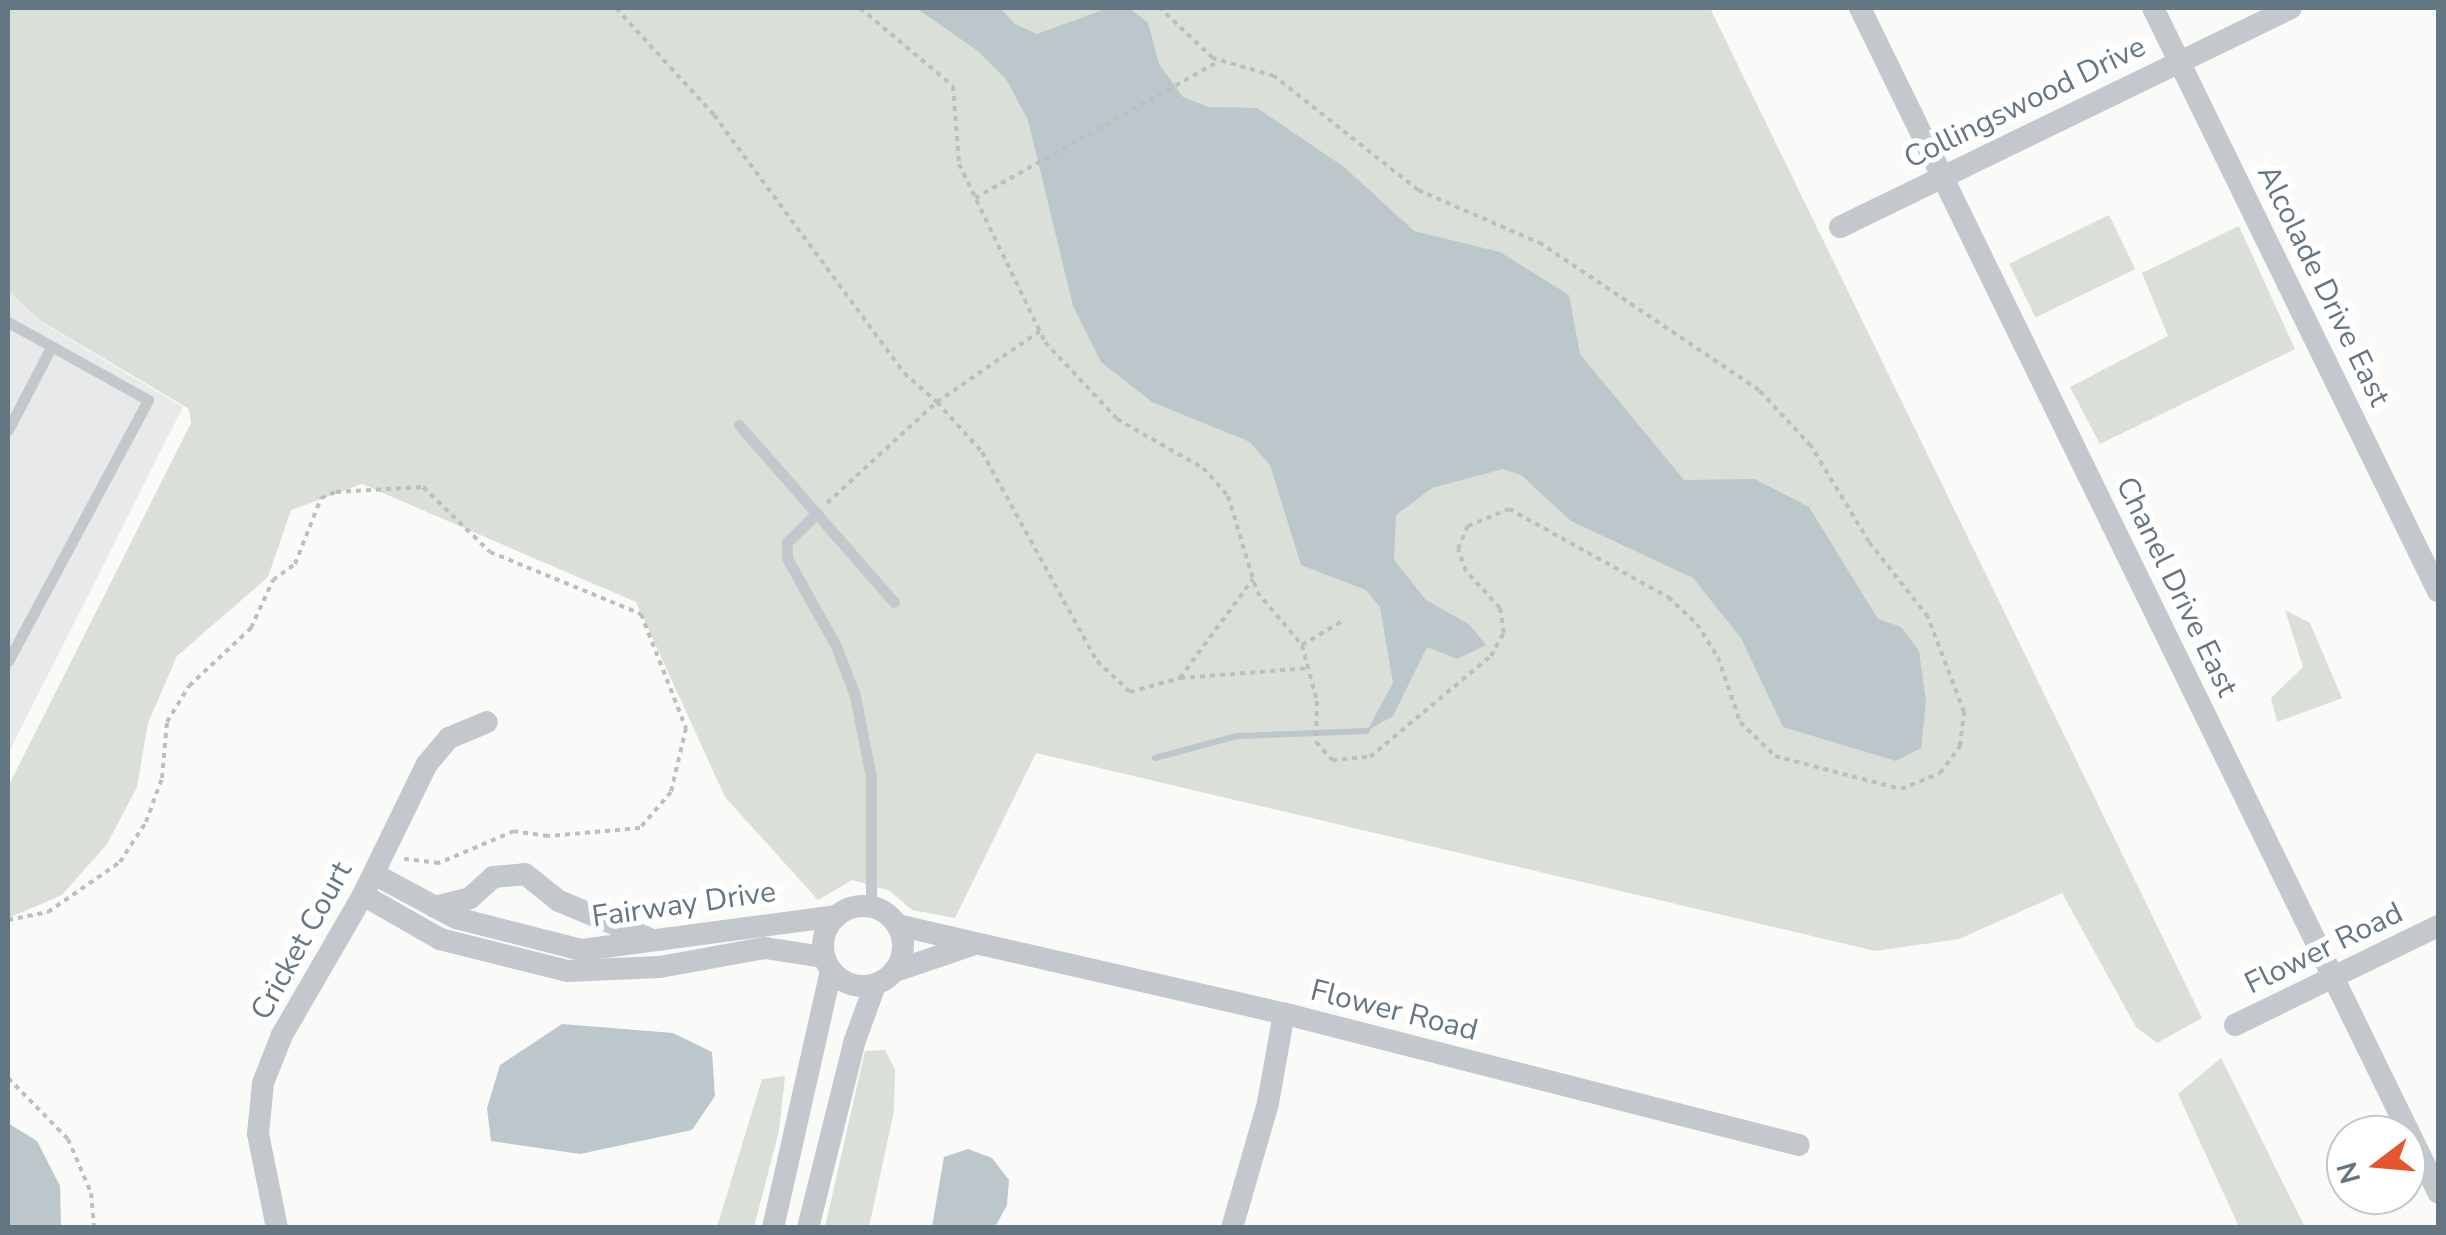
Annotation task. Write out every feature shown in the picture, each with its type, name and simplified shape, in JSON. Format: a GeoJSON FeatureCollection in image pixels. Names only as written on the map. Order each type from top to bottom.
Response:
{"type":"FeatureCollection","features":[{"type":"Feature","properties":{"kind":"street","name":"Chanel Drive East"},"geometry":{"type":"LineString","coordinates":[[1860,8],[2438,1192]]}},
{"type":"Feature","properties":{"kind":"street","name":"Alcolade Drive East"},"geometry":{"type":"LineString","coordinates":[[2153,8],[2438,591]]}},
{"type":"Feature","properties":{"kind":"street","name":"Collingswood Drive"},"geometry":{"type":"LineString","coordinates":[[1840,228],[2291,8]]}},
{"type":"Feature","properties":{"kind":"street","name":"Cricket Court"},"geometry":{"type":"LineString","coordinates":[[277,1228],[258,1134],[263,1083],[282,1035],[369,885],[427,764],[449,738],[486,722]]}},
{"type":"Feature","properties":{"kind":"street"},"geometry":{"type":"LineString","coordinates":[[435,907],[470,898],[494,878],[525,874],[559,901],[657,940]]}},
{"type":"Feature","properties":{"kind":"street","name":"Fairway Drive"},"geometry":{"type":"LineString","coordinates":[[369,885],[474,924],[582,950],[836,916]]}},
{"type":"Feature","properties":{"kind":"street","name":"Fairway Drive"},"geometry":{"type":"LineString","coordinates":[[369,885],[467,948],[536,967],[594,972],[766,948],[828,964]]}},
{"type":"Feature","properties":{"kind":"street"},"geometry":{"type":"LineString","coordinates":[[467,948],[474,924],[470,898]]}},
{"type":"Feature","properties":{"kind":"street"},"geometry":{"type":"LineString","coordinates":[[773,1228],[828,964],[825,932],[836,916],[871,906],[897,925],[904,948],[895,971],[875,985],[854,1042],[808,1228]]}},
{"type":"Feature","properties":{"kind":"street","name":"Flower Road"},"geometry":{"type":"LineString","coordinates":[[897,925],[972,945],[1028,951],[1799,1146]]}},
{"type":"Feature","properties":{"kind":"street","name":"Flower Road"},"geometry":{"type":"LineString","coordinates":[[2235,1026],[2438,926]]}},
{"type":"Feature","properties":{"kind":"street","name":"Flower Road"},"geometry":{"type":"LineString","coordinates":[[895,971],[972,945]]}},
{"type":"Feature","properties":{"kind":"street"},"geometry":{"type":"LineString","coordinates":[[828,964],[851,985],[875,985]]}},
{"type":"Feature","properties":{"kind":"street"},"geometry":{"type":"LineString","coordinates":[[1232,1228],[1268,1103],[1284,1014]]}},
{"type":"Feature","properties":{"kind":"lane"},"geometry":{"type":"LineString","coordinates":[[8,322],[148,400],[8,661]]}},
{"type":"Feature","properties":{"kind":"lane"},"geometry":{"type":"LineString","coordinates":[[8,430],[51,347]]}},
{"type":"Feature","properties":{"kind":"lane"},"geometry":{"type":"LineString","coordinates":[[740,425],[894,602]]}},
{"type":"Feature","properties":{"kind":"lane"},"geometry":{"type":"LineString","coordinates":[[816,513],[787,542],[786,558],[836,646],[856,696],[870,777],[871,906]]}},
{"type":"Feature","properties":{"kind":"path"},"geometry":{"type":"LineString","coordinates":[[616,8],[714,115],[904,372],[982,452],[1097,661],[1130,692],[1180,678],[1308,668]]}},
{"type":"Feature","properties":{"kind":"path"},"geometry":{"type":"LineString","coordinates":[[860,8],[953,86],[959,164],[1040,332],[1117,419],[1203,468],[1228,496],[1253,579],[1302,645],[1316,717],[1316,742],[1332,760],[1370,757],[1491,656],[1504,632],[1500,608],[1466,571],[1458,548],[1468,526],[1509,510],[1668,597],[1718,658],[1740,722],[1775,756],[1901,789],[1940,773],[1960,746],[1964,712],[1928,617],[1870,542],[1811,446],[1760,390],[1542,244],[1418,190],[1274,76],[1220,60],[1160,8]]}},
{"type":"Feature","properties":{"kind":"path"},"geometry":{"type":"LineString","coordinates":[[975,198],[1220,60]]}},
{"type":"Feature","properties":{"kind":"path"},"geometry":{"type":"LineString","coordinates":[[816,513],[936,402],[1040,332]]}},
{"type":"Feature","properties":{"kind":"path"},"geometry":{"type":"LineString","coordinates":[[8,920],[48,912],[120,862],[156,793],[168,722],[190,686],[251,628],[273,580],[295,564],[322,498],[422,487],[490,552],[640,614],[686,728],[672,792],[640,828],[548,836],[514,831],[439,862],[396,855]]}},
{"type":"Feature","properties":{"kind":"path"},"geometry":{"type":"LineString","coordinates":[[1180,678],[1253,579]]}},
{"type":"Feature","properties":{"kind":"path"},"geometry":{"type":"LineString","coordinates":[[1302,645],[1344,620]]}},
{"type":"Feature","properties":{"kind":"path"},"geometry":{"type":"LineString","coordinates":[[8,1078],[68,1139],[91,1193],[94,1228]]}},
{"type":"Feature","properties":{"kind":"shaded area"},"geometry":{"type":"Polygon","coordinates":[[[8,8],[1710,8],[2202,1018],[2157,1043],[2136,1027],[2062,893],[1959,939],[1875,951],[1036,753],[955,918],[912,910],[890,891],[852,880],[818,900],[725,797],[636,602],[362,484],[291,510],[268,577],[177,656],[148,723],[137,787],[107,844],[62,895],[8,918],[8,787],[191,423],[189,409],[39,320],[8,290],[8,8]]]}},
{"type":"Feature","properties":{"kind":"shaded area"},"geometry":{"type":"Polygon","coordinates":[[[916,8],[1000,8],[1015,24],[1037,34],[1108,8],[1129,8],[1148,23],[1159,64],[1183,97],[1209,107],[1257,108],[1344,167],[1414,231],[1500,252],[1569,295],[1580,354],[1684,480],[1755,479],[1809,507],[1878,619],[1901,627],[1919,651],[1926,702],[1921,748],[1896,761],[1783,727],[1741,638],[1693,578],[1571,521],[1521,475],[1503,469],[1432,488],[1396,515],[1394,560],[1426,600],[1470,625],[1486,645],[1457,659],[1427,647],[1393,716],[1367,731],[1393,683],[1380,607],[1366,590],[1301,565],[1270,465],[1250,442],[1152,402],[1101,362],[1073,306],[1028,120],[1006,79],[978,51],[916,8]]]}},
{"type":"Feature","properties":{"kind":"shaded area"},"geometry":{"type":"Polygon","coordinates":[[[2109,215],[2135,269],[2036,318],[2009,264],[2109,215]]]}},
{"type":"Feature","properties":{"kind":"shaded area"},"geometry":{"type":"Polygon","coordinates":[[[2239,226],[2295,349],[2100,444],[2070,387],[2168,336],[2142,273],[2239,226]]]}},
{"type":"Feature","properties":{"kind":"shaded area"},"geometry":{"type":"Polygon","coordinates":[[[8,289],[39,321],[183,407],[8,754],[8,289]]]}},
{"type":"Feature","properties":{"kind":"shaded area"},"geometry":{"type":"Polygon","coordinates":[[[2285,610],[2310,623],[2342,698],[2277,722],[2271,698],[2303,667],[2285,610]]]}},
{"type":"Feature","properties":{"kind":"shaded area"},"geometry":{"type":"Polygon","coordinates":[[[562,1024],[673,1033],[712,1052],[715,1096],[692,1130],[580,1154],[491,1141],[487,1108],[500,1065],[562,1024]]]}},
{"type":"Feature","properties":{"kind":"shaded area"},"geometry":{"type":"Polygon","coordinates":[[[885,1050],[895,1070],[894,1111],[869,1227],[825,1227],[865,1051],[885,1050]]]}},
{"type":"Feature","properties":{"kind":"shaded area"},"geometry":{"type":"Polygon","coordinates":[[[2221,1058],[2305,1227],[2239,1227],[2178,1094],[2221,1058]]]}},
{"type":"Feature","properties":{"kind":"shaded area"},"geometry":{"type":"Polygon","coordinates":[[[785,1076],[779,1131],[754,1227],[717,1227],[762,1079],[785,1076]]]}},
{"type":"Feature","properties":{"kind":"shaded area"},"geometry":{"type":"Polygon","coordinates":[[[8,1123],[37,1141],[60,1186],[61,1227],[8,1227],[8,1123]]]}},
{"type":"Feature","properties":{"kind":"shaded area"},"geometry":{"type":"Polygon","coordinates":[[[968,1149],[992,1158],[1009,1180],[1007,1205],[995,1227],[932,1227],[944,1157],[968,1149]]]}},
{"type":"Feature","properties":{"kind":"waterway"},"geometry":{"type":"LineString","coordinates":[[1155,758],[1237,736],[1367,731]]}}]}
